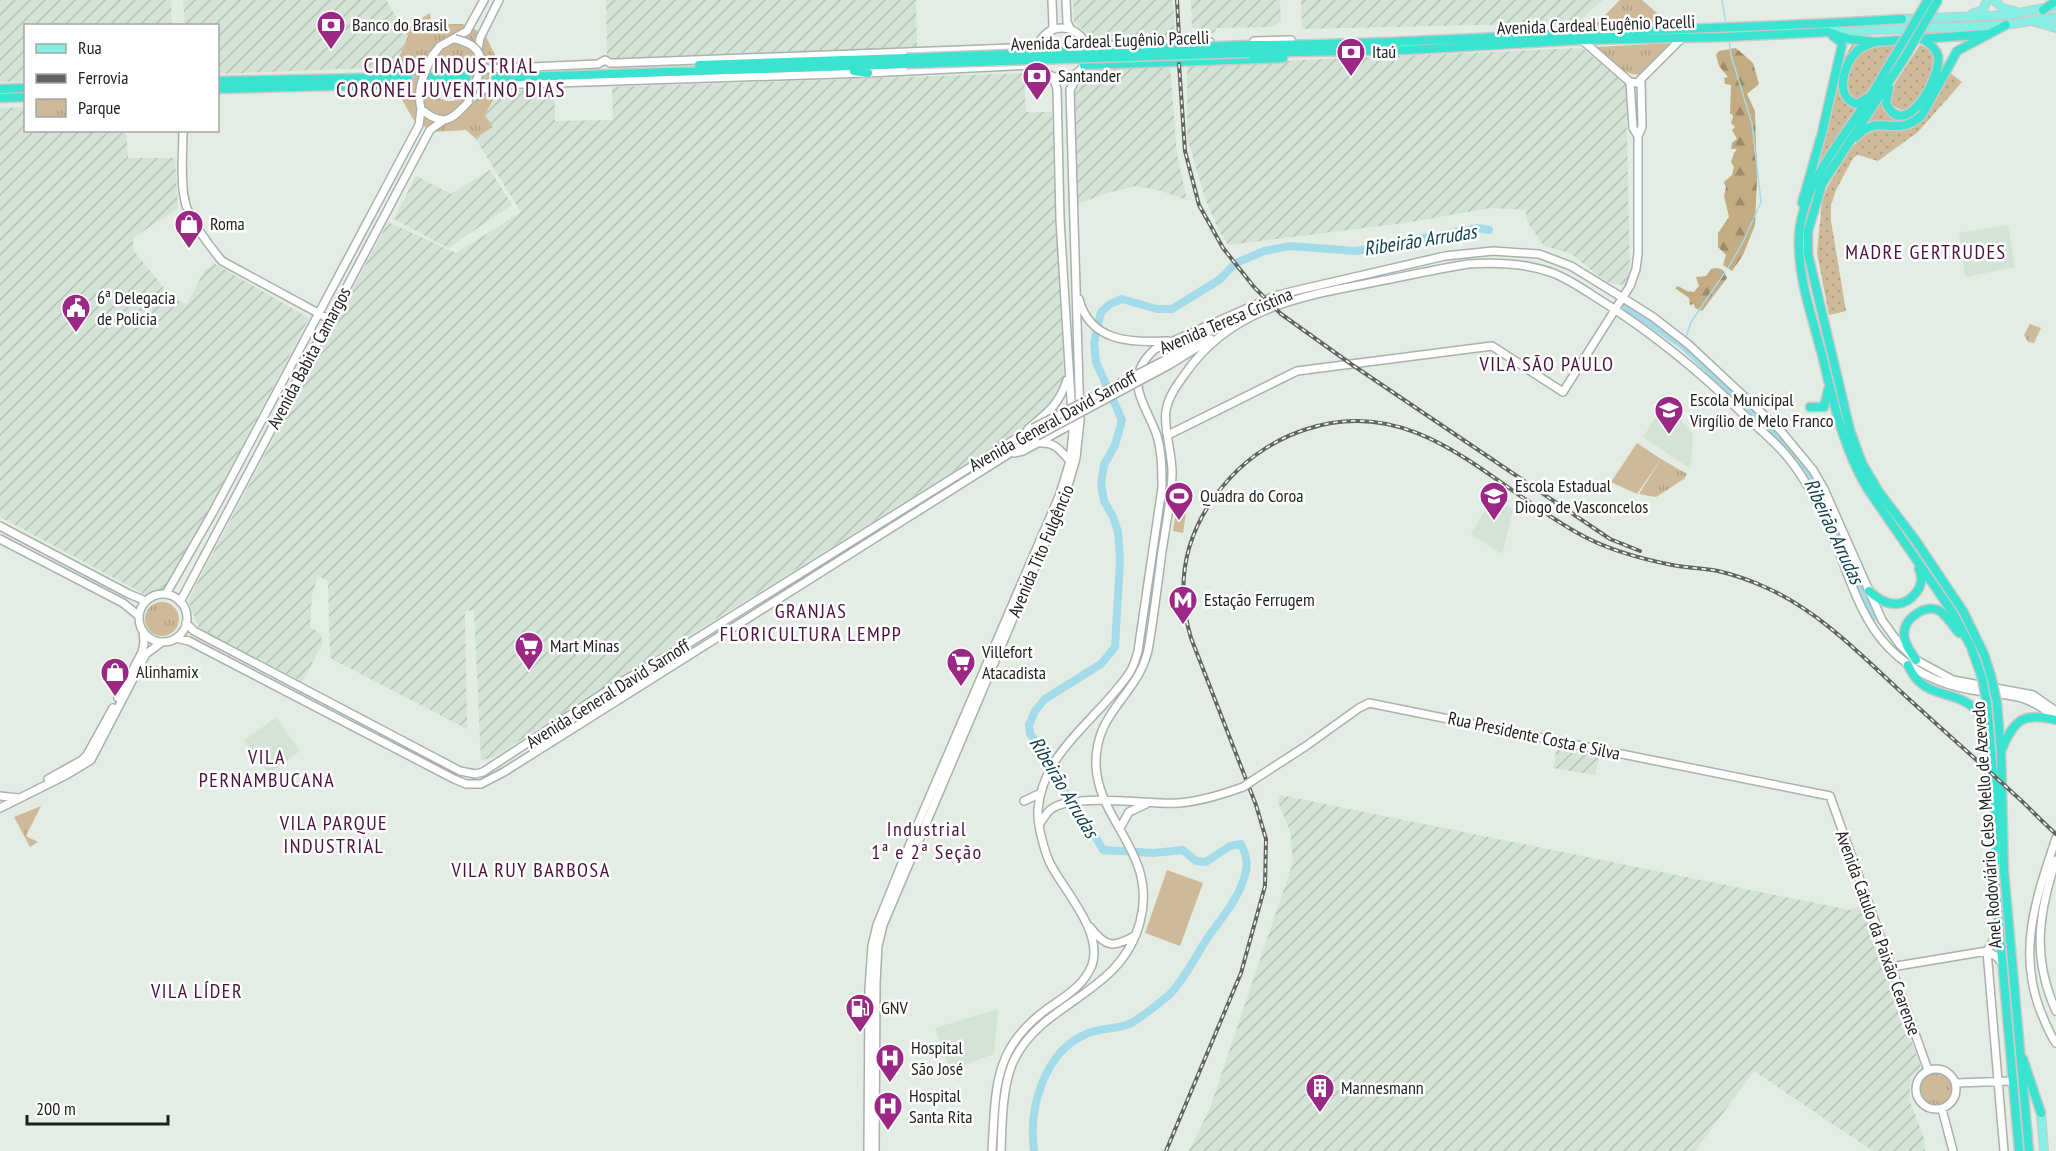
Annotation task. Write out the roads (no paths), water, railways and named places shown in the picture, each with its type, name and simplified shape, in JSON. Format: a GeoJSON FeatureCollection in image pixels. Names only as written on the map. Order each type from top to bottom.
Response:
{"type":"FeatureCollection","features":[{"type":"Feature","properties":{"kind":"highway","name":"Anel Rodoviário Celso Mello de Azevedo"},"geometry":{"type":"LineString","coordinates":[[1928,0],[1872,94],[1825,163],[1807,202],[1800,229],[1799,248],[1804,290],[1845,443],[1855,468],[1953,614],[1997,703],[2001,753],[2004,871],[2029,1151]]}},
{"type":"Feature","properties":{"kind":"highway","name":"Anel Rodoviário Celso Mello de Azevedo"},"geometry":{"type":"LineString","coordinates":[[1938,0],[1903,60],[1832,167],[1815,204],[1808,231],[1808,254],[1850,430],[1862,464],[1879,492],[1914,538],[1963,611],[1984,654],[1994,769],[1995,880],[1998,923],[2019,1151]]}},
{"type":"Feature","properties":{"kind":"highway"},"geometry":{"type":"LineString","coordinates":[[2043,10],[2056,1]]}},
{"type":"Feature","properties":{"kind":"highway"},"geometry":{"type":"LineString","coordinates":[[1724,33],[1902,19]]}},
{"type":"Feature","properties":{"kind":"highway"},"geometry":{"type":"LineString","coordinates":[[1844,151],[1860,134],[1872,126],[1905,127],[1916,121],[1922,115],[1957,51],[2006,25]]}},
{"type":"Feature","properties":{"kind":"highway"},"geometry":{"type":"LineString","coordinates":[[1737,32],[1828,32],[1849,39],[1875,42],[1989,34]]}},
{"type":"Feature","properties":{"kind":"highway"},"geometry":{"type":"LineString","coordinates":[[1800,229],[1803,198],[1822,133],[1842,45],[1828,32]]}},
{"type":"Feature","properties":{"kind":"highway","name":"Avenida Cardeal Eugênio Pacelli"},"geometry":{"type":"LineString","coordinates":[[1349,48],[1407,50],[1582,40],[1683,38],[1724,33]]}},
{"type":"Feature","properties":{"kind":"highway","name":"Avenida Cardeal Eugênio Pacelli"},"geometry":{"type":"LineString","coordinates":[[906,61],[859,60],[496,75],[811,67],[906,61],[1248,49],[1349,48],[1724,33]]}},
{"type":"Feature","properties":{"kind":"highway"},"geometry":{"type":"LineString","coordinates":[[1903,60],[1887,91],[1886,103],[1892,111],[1903,116],[1915,110],[1936,75],[1939,65],[1938,54],[1923,39]]}},
{"type":"Feature","properties":{"kind":"highway"},"geometry":{"type":"LineString","coordinates":[[1291,40],[1349,48]]}},
{"type":"Feature","properties":{"kind":"highway"},"geometry":{"type":"LineString","coordinates":[[1872,94],[1861,103],[1853,104],[1844,95],[1844,83],[1848,64],[1854,54],[1858,49],[1875,42]]}},
{"type":"Feature","properties":{"kind":"highway"},"geometry":{"type":"LineString","coordinates":[[1081,69],[1294,58],[1349,48]]}},
{"type":"Feature","properties":{"kind":"highway"},"geometry":{"type":"LineString","coordinates":[[830,55],[859,60]]}},
{"type":"Feature","properties":{"kind":"highway"},"geometry":{"type":"LineString","coordinates":[[811,67],[868,73]]}},
{"type":"Feature","properties":{"kind":"highway"},"geometry":{"type":"LineString","coordinates":[[429,80],[468,78]]}},
{"type":"Feature","properties":{"kind":"highway"},"geometry":{"type":"LineString","coordinates":[[219,81],[407,81],[219,90]]}},
{"type":"Feature","properties":{"kind":"highway"},"geometry":{"type":"LineString","coordinates":[[0,89],[24,88]]}},
{"type":"Feature","properties":{"kind":"highway"},"geometry":{"type":"LineString","coordinates":[[0,98],[24,97]]}},
{"type":"Feature","properties":{"kind":"highway"},"geometry":{"type":"LineString","coordinates":[[1810,407],[1824,407],[1829,384]]}},
{"type":"Feature","properties":{"kind":"highway"},"geometry":{"type":"LineString","coordinates":[[1869,591],[1882,601],[1897,604],[1917,592],[1923,578],[1911,552]]}},
{"type":"Feature","properties":{"kind":"highway"},"geometry":{"type":"LineString","coordinates":[[1971,647],[1942,612],[1935,609],[1919,612],[1904,628],[1913,677],[1926,687],[1968,704],[1977,711],[1982,720],[1994,769]]}},
{"type":"Feature","properties":{"kind":"highway"},"geometry":{"type":"LineString","coordinates":[[2001,753],[2009,732],[2021,719],[2031,716],[2056,719]]}},
{"type":"Feature","properties":{"kind":"highway"},"geometry":{"type":"LineString","coordinates":[[2019,1045],[2041,1113]]}},
{"type":"Feature","properties":{"kind":"main road"},"geometry":{"type":"LineString","coordinates":[[484,0],[467,31],[440,46],[432,56],[419,86],[418,97],[421,109],[428,115],[444,120],[451,118],[459,113],[468,101],[479,72],[480,38],[499,0]]}},
{"type":"Feature","properties":{"kind":"main road"},"geometry":{"type":"LineString","coordinates":[[1051,31],[1053,26],[1052,0]]}},
{"type":"Feature","properties":{"kind":"main road"},"geometry":{"type":"LineString","coordinates":[[1066,0],[1067,22],[1071,30]]}},
{"type":"Feature","properties":{"kind":"main road"},"geometry":{"type":"LineString","coordinates":[[1962,18],[1983,10],[1987,0]]}},
{"type":"Feature","properties":{"kind":"main road"},"geometry":{"type":"LineString","coordinates":[[1994,0],[2001,8],[2022,12]]}},
{"type":"Feature","properties":{"kind":"main road"},"geometry":{"type":"LineString","coordinates":[[1902,19],[2007,15],[2056,6]]}},
{"type":"Feature","properties":{"kind":"main road"},"geometry":{"type":"LineString","coordinates":[[1828,32],[2006,25],[2054,17]]}},
{"type":"Feature","properties":{"kind":"main road"},"geometry":{"type":"LineString","coordinates":[[2033,22],[2056,28]]}},
{"type":"Feature","properties":{"kind":"main road"},"geometry":{"type":"LineString","coordinates":[[1081,69],[1064,78],[1049,75],[1042,68],[1037,54],[1037,47],[1045,35],[1057,29],[1071,30],[1077,33],[1085,44],[1086,58],[1081,69],[1070,90],[1075,285],[1085,315],[1092,324],[1113,337],[1137,342],[1173,340]]}},
{"type":"Feature","properties":{"kind":"main road"},"geometry":{"type":"LineString","coordinates":[[1582,40],[1630,82],[1637,83],[1683,38]]}},
{"type":"Feature","properties":{"kind":"main road"},"geometry":{"type":"LineString","coordinates":[[455,39],[467,42],[478,49]]}},
{"type":"Feature","properties":{"kind":"main road","name":"Avenida Cardeal Eugênio Pacelli"},"geometry":{"type":"LineString","coordinates":[[1085,44],[1093,46],[1291,40]]}},
{"type":"Feature","properties":{"kind":"main road","name":"Avenida Cardeal Eugênio Pacelli"},"geometry":{"type":"LineString","coordinates":[[479,72],[486,69],[598,64],[605,60],[616,63],[1037,47]]}},
{"type":"Feature","properties":{"kind":"main road","name":"Avenida Cardeal Eugênio Pacelli"},"geometry":{"type":"LineString","coordinates":[[468,101],[478,92],[494,85],[868,73],[1032,65],[1042,68]]}},
{"type":"Feature","properties":{"kind":"main road","name":"Avenida General David Sarnoff"},"geometry":{"type":"LineString","coordinates":[[1049,75],[1057,88],[1068,375]]}},
{"type":"Feature","properties":{"kind":"main road"},"geometry":{"type":"LineString","coordinates":[[1168,435],[1297,371],[1492,346],[1563,392],[1616,310],[1630,286],[1636,269],[1638,136],[1642,128],[1641,81]]}},
{"type":"Feature","properties":{"kind":"main road"},"geometry":{"type":"LineString","coordinates":[[1630,82],[1633,128],[1638,136]]}},
{"type":"Feature","properties":{"kind":"main road","name":"Avenida Babita Camargos"},"geometry":{"type":"LineString","coordinates":[[166,594],[208,522],[419,125],[421,109]]}},
{"type":"Feature","properties":{"kind":"main road","name":"Avenida Babita Camargos"},"geometry":{"type":"LineString","coordinates":[[180,602],[430,130],[444,120]]}},
{"type":"Feature","properties":{"kind":"main road"},"geometry":{"type":"LineString","coordinates":[[183,132],[184,199],[189,213],[217,255],[222,261],[328,320]]}},
{"type":"Feature","properties":{"kind":"main road"},"geometry":{"type":"LineString","coordinates":[[1449,256],[1468,264],[1474,257],[1485,251]]}},
{"type":"Feature","properties":{"kind":"main road","name":"Avenida Teresa Cristina"},"geometry":{"type":"LineString","coordinates":[[992,1151],[996,1087],[1005,1055],[1031,1023],[1077,988],[1092,966],[1093,941],[1083,918],[1050,865],[1039,825],[1038,809],[1042,789],[1056,759],[1131,671],[1138,651],[1162,479],[1162,461],[1156,434],[1142,406],[1137,384],[1140,370],[1146,357],[1173,340],[1275,297],[1449,256],[1485,251],[1539,254],[1571,266],[1623,298],[1688,344],[1780,430],[1840,523],[1890,634],[1921,673],[1974,691],[2011,694],[2025,698],[2042,706],[2056,719]]}},
{"type":"Feature","properties":{"kind":"main road","name":"Avenida Teresa Cristina"},"geometry":{"type":"LineString","coordinates":[[1001,1151],[1006,1089],[1014,1058],[1027,1040],[1047,1022],[1118,966],[1136,934],[1143,904],[1143,887],[1139,868],[1098,780],[1097,749],[1102,729],[1110,713],[1140,673],[1149,647],[1171,488],[1171,455],[1165,412],[1173,391],[1189,368],[1221,333],[1269,308],[1291,300],[1468,264],[1507,263],[1542,269],[1571,281],[1654,335],[1708,380],[1793,463],[1808,474],[1821,511],[1871,627],[1889,648],[1912,662],[1953,680],[2033,695],[2056,711]]}},
{"type":"Feature","properties":{"kind":"main road","name":"Avenida Tito Fulgêncio"},"geometry":{"type":"LineString","coordinates":[[875,1151],[878,946],[883,925],[1065,496],[1076,458],[1080,420],[1075,285]]}},
{"type":"Feature","properties":{"kind":"main road","name":"Avenida General David Sarnoff"},"geometry":{"type":"LineString","coordinates":[[466,773],[483,772],[616,685],[688,644],[1018,437],[1167,363],[1237,313]]}},
{"type":"Feature","properties":{"kind":"main road","name":"Avenida General David Sarnoff"},"geometry":{"type":"LineString","coordinates":[[466,784],[481,784],[507,771],[1009,454],[1221,333]]}},
{"type":"Feature","properties":{"kind":"main road"},"geometry":{"type":"LineString","coordinates":[[1018,437],[1053,407],[1062,395],[1068,375]]}},
{"type":"Feature","properties":{"kind":"main road","name":"Avenida Tito Fulgêncio"},"geometry":{"type":"LineString","coordinates":[[868,1151],[869,988],[872,946],[877,925],[917,826],[1060,494],[1070,461],[1072,424],[1068,375]]}},
{"type":"Feature","properties":{"kind":"main road"},"geometry":{"type":"LineString","coordinates":[[1037,439],[1080,420]]}},
{"type":"Feature","properties":{"kind":"main road"},"geometry":{"type":"LineString","coordinates":[[1037,439],[1059,448],[1070,461]]}},
{"type":"Feature","properties":{"kind":"main road"},"geometry":{"type":"LineString","coordinates":[[0,526],[129,594],[146,600]]}},
{"type":"Feature","properties":{"kind":"main road"},"geometry":{"type":"LineString","coordinates":[[0,539],[123,603],[139,616],[144,644],[83,763],[68,774],[16,797],[0,796]]}},
{"type":"Feature","properties":{"kind":"main road"},"geometry":{"type":"LineString","coordinates":[[139,616],[146,600],[153,596],[166,594],[180,602],[184,609],[186,622],[183,631],[176,638]]}},
{"type":"Feature","properties":{"kind":"main road"},"geometry":{"type":"LineString","coordinates":[[186,622],[194,631],[466,773],[463,778],[466,784]]}},
{"type":"Feature","properties":{"kind":"main road"},"geometry":{"type":"LineString","coordinates":[[143,631],[149,637],[162,642]]}},
{"type":"Feature","properties":{"kind":"main road"},"geometry":{"type":"LineString","coordinates":[[3,806],[16,797],[91,760],[146,654],[162,642],[176,638],[189,641],[466,784]]}},
{"type":"Feature","properties":{"kind":"main road"},"geometry":{"type":"LineString","coordinates":[[688,644],[694,654]]}},
{"type":"Feature","properties":{"kind":"main road","name":"Rua Presidente Costa e Silva"},"geometry":{"type":"LineString","coordinates":[[1050,810],[1070,802],[1205,801],[1243,787],[1369,703],[1830,796]]}},
{"type":"Feature","properties":{"kind":"main road"},"geometry":{"type":"LineString","coordinates":[[506,758],[507,771]]}},
{"type":"Feature","properties":{"kind":"main road"},"geometry":{"type":"LineString","coordinates":[[68,774],[74,776],[75,780]]}},
{"type":"Feature","properties":{"kind":"main road"},"geometry":{"type":"LineString","coordinates":[[1024,801],[1042,789]]}},
{"type":"Feature","properties":{"kind":"main road","name":"Avenida Catulo da Paixão Cearense"},"geometry":{"type":"LineString","coordinates":[[1830,796],[1928,1070]]}},
{"type":"Feature","properties":{"kind":"main road"},"geometry":{"type":"LineString","coordinates":[[1120,828],[1129,812],[1151,802]]}},
{"type":"Feature","properties":{"kind":"main road"},"geometry":{"type":"LineString","coordinates":[[1038,809],[1050,810]]}},
{"type":"Feature","properties":{"kind":"main road"},"geometry":{"type":"LineString","coordinates":[[1039,825],[1050,810]]}},
{"type":"Feature","properties":{"kind":"main road"},"geometry":{"type":"LineString","coordinates":[[2056,838],[2039,888],[2032,918],[2029,958],[2037,1000],[2056,1043]]}},
{"type":"Feature","properties":{"kind":"main road"},"geometry":{"type":"LineString","coordinates":[[2056,860],[2041,914],[2039,936],[2043,976],[2056,1011]]}},
{"type":"Feature","properties":{"kind":"main road"},"geometry":{"type":"LineString","coordinates":[[1083,918],[1104,942],[1113,945],[1136,934]]}},
{"type":"Feature","properties":{"kind":"main road"},"geometry":{"type":"LineString","coordinates":[[1998,923],[1993,941],[1987,951],[2000,1082],[2004,1151]]}},
{"type":"Feature","properties":{"kind":"main road"},"geometry":{"type":"LineString","coordinates":[[1892,967],[1987,951],[2002,963]]}},
{"type":"Feature","properties":{"kind":"main road"},"geometry":{"type":"LineString","coordinates":[[1942,1069],[1948,1072],[1956,1083],[1957,1089],[1953,1102],[1942,1108],[1929,1108],[1920,1101],[1917,1095],[1919,1077],[1928,1070],[1942,1069]]}},
{"type":"Feature","properties":{"kind":"main road"},"geometry":{"type":"LineString","coordinates":[[1956,1083],[2013,1081]]}},
{"type":"Feature","properties":{"kind":"main road"},"geometry":{"type":"LineString","coordinates":[[1942,1108],[1953,1151]]}},
{"type":"Feature","properties":{"kind":"main road"},"geometry":{"type":"LineString","coordinates":[[2041,1113],[2044,1151]]}},
{"type":"Feature","properties":{"kind":"waterway"},"geometry":{"type":"LineString","coordinates":[[1722,0],[1726,24]]}},
{"type":"Feature","properties":{"kind":"waterway"},"geometry":{"type":"LineString","coordinates":[[1728,268],[1761,202],[1752,124],[1731,55],[1729,40]]}},
{"type":"Feature","properties":{"kind":"waterway","name":"Ribeirão Arrudas"},"geometry":{"type":"LineString","coordinates":[[1034,1151],[1033,1135],[1037,1100],[1042,1084],[1059,1054],[1071,1042],[1086,1034],[1132,1023],[1170,994],[1234,900],[1247,867],[1246,855],[1241,844],[1230,846],[1206,862],[1196,861],[1183,850],[1153,853],[1103,850],[1091,829],[1072,808],[1052,762],[1030,734],[1029,725],[1035,711],[1045,699],[1101,664],[1115,647],[1120,561],[1118,532],[1104,501],[1101,484],[1104,465],[1115,445],[1122,420],[1096,362],[1094,343],[1101,312],[1110,304],[1122,299],[1157,309],[1172,309],[1219,280],[1236,263],[1264,251],[1290,246],[1356,251],[1478,228],[1489,230]]}},
{"type":"Feature","properties":{"kind":"waterway"},"geometry":{"type":"LineString","coordinates":[[1686,337],[1691,322],[1725,272]]}},
{"type":"Feature","properties":{"kind":"waterway","name":"Ribeirão Arrudas"},"geometry":{"type":"LineString","coordinates":[[1627,307],[1684,346],[1774,432],[1803,465],[1827,507],[1873,617]]}},
{"type":"Feature","properties":{"kind":"tunnel"},"geometry":{"type":"LineString","coordinates":[[467,75],[497,73]]}},
{"type":"Feature","properties":{"kind":"tunnel"},"geometry":{"type":"LineString","coordinates":[[408,77],[430,77]]}},
{"type":"Feature","properties":{"kind":"railway"},"geometry":{"type":"LineString","coordinates":[[1177,0],[1179,37]]}},
{"type":"Feature","properties":{"kind":"railway"},"geometry":{"type":"LineString","coordinates":[[1179,64],[1185,151],[1199,205],[1223,248],[1254,287],[1281,314],[1351,364],[1610,539],[1640,551]]}},
{"type":"Feature","properties":{"kind":"railway"},"geometry":{"type":"LineString","coordinates":[[1166,1151],[1241,973],[1265,886],[1266,839],[1256,805],[1191,638],[1186,616],[1184,573],[1194,533],[1204,514],[1230,478],[1246,462],[1265,449],[1286,437],[1307,429],[1348,421],[1385,424],[1421,435],[1487,472],[1552,517],[1595,542],[1650,560],[1731,574],[1786,597],[1820,620],[1853,647],[2056,834]]}},
{"type":"Feature","properties":{"kind":"place","name":"Banco do Brasil"},"geometry":{"type":"Point","coordinates":[331,50]}},
{"type":"Feature","properties":{"kind":"place","name":"Itaú"},"geometry":{"type":"Point","coordinates":[1351,78]}},
{"type":"Feature","properties":{"kind":"place","name":"Santander"},"geometry":{"type":"Point","coordinates":[1037,102]}},
{"type":"Feature","properties":{"kind":"place","name":"Roma"},"geometry":{"type":"Point","coordinates":[189,250]}},
{"type":"Feature","properties":{"kind":"place","name":"6ª Delegacia de Policia"},"geometry":{"type":"Point","coordinates":[76,334]}},
{"type":"Feature","properties":{"kind":"place","name":"Escola Municipal Virgílio de Melo Franco"},"geometry":{"type":"Point","coordinates":[1669,436]}},
{"type":"Feature","properties":{"kind":"place","name":"Quadra do Coroa"},"geometry":{"type":"Point","coordinates":[1179,522]}},
{"type":"Feature","properties":{"kind":"place","name":"Escola Estadual Diogo de Vasconcelos"},"geometry":{"type":"Point","coordinates":[1494,522]}},
{"type":"Feature","properties":{"kind":"place","name":"Estação Ferrugem"},"geometry":{"type":"Point","coordinates":[1183,626]}},
{"type":"Feature","properties":{"kind":"place","name":"Mart Minas"},"geometry":{"type":"Point","coordinates":[529,672]}},
{"type":"Feature","properties":{"kind":"place","name":"Villefort Atacadista"},"geometry":{"type":"Point","coordinates":[961,688]}},
{"type":"Feature","properties":{"kind":"place","name":"Alinhamix"},"geometry":{"type":"Point","coordinates":[115,698]}},
{"type":"Feature","properties":{"kind":"place","name":"GNV"},"geometry":{"type":"Point","coordinates":[860,1034]}},
{"type":"Feature","properties":{"kind":"place","name":"Hospital São José"},"geometry":{"type":"Point","coordinates":[890,1084]}},
{"type":"Feature","properties":{"kind":"place","name":"Mannesmann"},"geometry":{"type":"Point","coordinates":[1320,1114]}},
{"type":"Feature","properties":{"kind":"place","name":"Hospital Santa Rita"},"geometry":{"type":"Point","coordinates":[888,1132]}},
{"type":"Feature","properties":{"kind":"district","name":"CIDADE INDUSTRIAL CORONEL JUVENTINO DIAS"},"geometry":{"type":"Point","coordinates":[451,78]}},
{"type":"Feature","properties":{"kind":"district","name":"MADRE GERTRUDES"},"geometry":{"type":"Point","coordinates":[1926,252]}},
{"type":"Feature","properties":{"kind":"district","name":"VILA SÃO PAULO"},"geometry":{"type":"Point","coordinates":[1547,364]}},
{"type":"Feature","properties":{"kind":"district","name":"GRANJAS FLORICULTURA LEMPP"},"geometry":{"type":"Point","coordinates":[811,622]}},
{"type":"Feature","properties":{"kind":"district","name":"VILA PERNAMBUCANA"},"geometry":{"type":"Point","coordinates":[267,768]}},
{"type":"Feature","properties":{"kind":"district","name":"VILA PARQUE INDUSTRIAL"},"geometry":{"type":"Point","coordinates":[334,834]}},
{"type":"Feature","properties":{"kind":"district","name":"Industrial 1ª e 2ª Seção"},"geometry":{"type":"Point","coordinates":[927,840]}},
{"type":"Feature","properties":{"kind":"district","name":"VILA RUY BARBOSA"},"geometry":{"type":"Point","coordinates":[531,870]}},
{"type":"Feature","properties":{"kind":"district","name":"VILA LÍDER"},"geometry":{"type":"Point","coordinates":[197,991]}}]}
